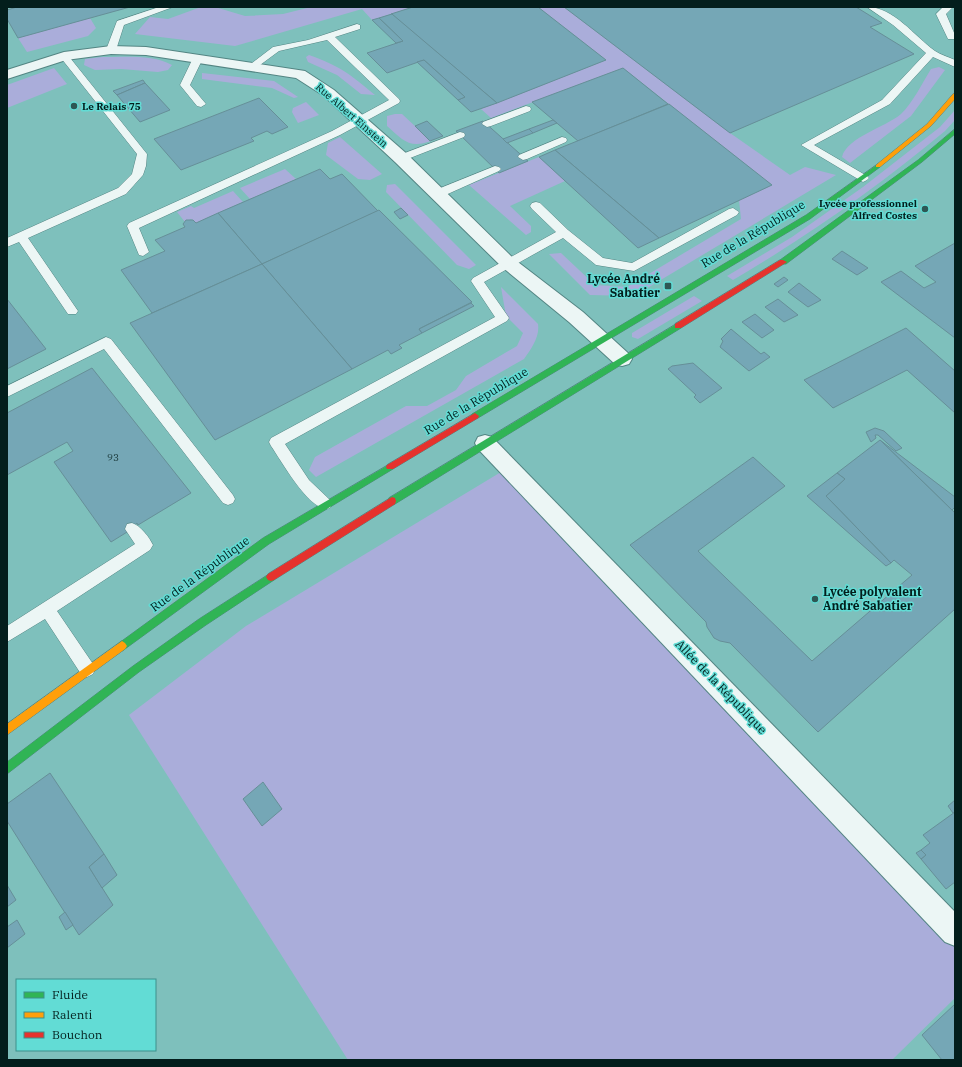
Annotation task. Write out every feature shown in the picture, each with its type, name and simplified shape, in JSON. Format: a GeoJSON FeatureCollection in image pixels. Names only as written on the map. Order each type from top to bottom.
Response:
{"type":"FeatureCollection","features":[{"type":"Feature","properties":{"kind":"main road","name":"Rue de la République"},"geometry":{"type":"LineString","coordinates":[[7,730],[87,669],[266,541],[325,504],[603,340],[808,216],[863,178],[931,124],[942,114],[955,95]]}},
{"type":"Feature","properties":{"kind":"main road"},"geometry":{"type":"LineString","coordinates":[[7,769],[66,720],[220,609],[622,359],[790,257],[920,161],[955,132]]}},
{"type":"Feature","properties":{"kind":"street","name":"Rue Albert Einstein"},"geometry":{"type":"LineString","coordinates":[[7,75],[64,56],[112,50],[146,51],[253,66],[292,72],[310,79],[328,93],[401,158],[508,262],[603,340],[622,359]]}},
{"type":"Feature","properties":{"kind":"street","name":"Allée de la République"},"geometry":{"type":"LineString","coordinates":[[486,443],[955,932]]}},
{"type":"Feature","properties":{"kind":"lane"},"geometry":{"type":"LineString","coordinates":[[112,50],[120,23],[168,7]]}},
{"type":"Feature","properties":{"kind":"lane"},"geometry":{"type":"LineString","coordinates":[[872,7],[896,23],[932,53],[955,64]]}},
{"type":"Feature","properties":{"kind":"lane"},"geometry":{"type":"LineString","coordinates":[[948,7],[941,14],[951,38]]}},
{"type":"Feature","properties":{"kind":"lane"},"geometry":{"type":"LineString","coordinates":[[253,66],[276,49],[329,36],[357,27]]}},
{"type":"Feature","properties":{"kind":"lane"},"geometry":{"type":"LineString","coordinates":[[142,252],[134,226],[336,133],[357,120],[395,101],[329,36]]}},
{"type":"Feature","properties":{"kind":"lane"},"geometry":{"type":"LineString","coordinates":[[863,178],[806,145],[886,102],[932,53]]}},
{"type":"Feature","properties":{"kind":"lane"},"geometry":{"type":"LineString","coordinates":[[7,243],[122,191],[135,179],[142,167],[142,154],[64,56]]}},
{"type":"Feature","properties":{"kind":"lane"},"geometry":{"type":"LineString","coordinates":[[198,58],[185,85],[201,104]]}},
{"type":"Feature","properties":{"kind":"lane"},"geometry":{"type":"LineString","coordinates":[[487,124],[526,109]]}},
{"type":"Feature","properties":{"kind":"lane"},"geometry":{"type":"LineString","coordinates":[[401,158],[460,135]]}},
{"type":"Feature","properties":{"kind":"lane"},"geometry":{"type":"LineString","coordinates":[[523,157],[562,140]]}},
{"type":"Feature","properties":{"kind":"lane"},"geometry":{"type":"LineString","coordinates":[[437,194],[496,169]]}},
{"type":"Feature","properties":{"kind":"lane"},"geometry":{"type":"LineString","coordinates":[[536,206],[564,233],[600,262],[634,267],[733,212]]}},
{"type":"Feature","properties":{"kind":"lane"},"geometry":{"type":"LineString","coordinates":[[325,504],[304,484],[276,442],[502,318],[477,281],[508,262],[564,233]]}},
{"type":"Feature","properties":{"kind":"lane"},"geometry":{"type":"LineString","coordinates":[[21,236],[72,311]]}},
{"type":"Feature","properties":{"kind":"lane"},"geometry":{"type":"LineString","coordinates":[[7,392],[106,342],[228,498]]}},
{"type":"Feature","properties":{"kind":"lane"},"geometry":{"type":"LineString","coordinates":[[7,635],[144,545],[132,529]]}},
{"type":"Feature","properties":{"kind":"lane"},"geometry":{"type":"LineString","coordinates":[[47,609],[87,669]]}},
{"type":"Feature","properties":{"kind":"shaded area"},"geometry":{"type":"Polygon","coordinates":[[[201,7],[215,7],[245,16],[283,14],[311,7],[413,7],[372,20],[362,9],[235,46],[135,34],[150,17],[168,19],[201,7]]]}},
{"type":"Feature","properties":{"kind":"shaded area"},"geometry":{"type":"Polygon","coordinates":[[[538,7],[564,7],[730,133],[790,175],[805,167],[836,175],[634,296],[590,295],[549,254],[561,253],[595,285],[627,287],[741,219],[739,200],[772,185],[623,68],[491,118],[481,109],[606,60],[538,7]]]}},
{"type":"Feature","properties":{"kind":"shaded area"},"geometry":{"type":"Polygon","coordinates":[[[90,18],[96,28],[88,36],[27,52],[18,38],[90,18]]]}},
{"type":"Feature","properties":{"kind":"shaded area"},"geometry":{"type":"Polygon","coordinates":[[[309,55],[344,71],[375,95],[361,94],[337,75],[308,62],[306,57],[309,55]]]}},
{"type":"Feature","properties":{"kind":"shaded area"},"geometry":{"type":"Polygon","coordinates":[[[102,57],[156,59],[172,65],[168,70],[158,72],[121,69],[95,70],[84,65],[85,59],[102,57]]]}},
{"type":"Feature","properties":{"kind":"shaded area"},"geometry":{"type":"Polygon","coordinates":[[[939,67],[945,70],[911,116],[850,163],[842,157],[845,150],[859,138],[901,114],[913,99],[931,69],[939,67]]]}},
{"type":"Feature","properties":{"kind":"shaded area"},"geometry":{"type":"Polygon","coordinates":[[[54,68],[67,84],[7,108],[7,85],[54,68]]]}},
{"type":"Feature","properties":{"kind":"shaded area"},"geometry":{"type":"Polygon","coordinates":[[[202,73],[274,81],[298,97],[294,98],[272,88],[202,79],[202,73]]]}},
{"type":"Feature","properties":{"kind":"shaded area"},"geometry":{"type":"Polygon","coordinates":[[[306,102],[319,115],[298,123],[292,112],[293,108],[306,102]]]}},
{"type":"Feature","properties":{"kind":"shaded area"},"geometry":{"type":"Polygon","coordinates":[[[955,110],[955,120],[945,131],[869,191],[816,228],[733,280],[727,276],[792,237],[863,187],[940,127],[955,110]]]}},
{"type":"Feature","properties":{"kind":"shaded area"},"geometry":{"type":"Polygon","coordinates":[[[402,114],[431,141],[417,144],[407,142],[402,139],[387,126],[387,116],[402,114]]]}},
{"type":"Feature","properties":{"kind":"shaded area"},"geometry":{"type":"Polygon","coordinates":[[[340,137],[382,174],[370,180],[358,179],[326,155],[328,143],[340,137]]]}},
{"type":"Feature","properties":{"kind":"shaded area"},"geometry":{"type":"Polygon","coordinates":[[[539,157],[565,181],[510,206],[531,226],[531,232],[526,235],[469,185],[539,157]]]}},
{"type":"Feature","properties":{"kind":"shaded area"},"geometry":{"type":"Polygon","coordinates":[[[285,169],[296,179],[250,199],[240,188],[285,169]]]}},
{"type":"Feature","properties":{"kind":"shaded area"},"geometry":{"type":"Polygon","coordinates":[[[395,184],[476,265],[469,269],[457,265],[386,192],[387,185],[395,184]]]}},
{"type":"Feature","properties":{"kind":"shaded area"},"geometry":{"type":"Polygon","coordinates":[[[233,191],[243,202],[196,223],[191,219],[185,222],[177,212],[191,206],[194,208],[233,191]]]}},
{"type":"Feature","properties":{"kind":"shaded area"},"geometry":{"type":"Polygon","coordinates":[[[501,287],[538,324],[538,334],[524,359],[316,477],[309,470],[315,457],[406,406],[427,406],[456,390],[466,376],[517,346],[523,333],[506,316],[501,287]]]}},
{"type":"Feature","properties":{"kind":"shaded area"},"geometry":{"type":"Polygon","coordinates":[[[694,296],[702,301],[638,339],[632,337],[632,333],[694,296]]]}},
{"type":"Feature","properties":{"kind":"shaded area"},"geometry":{"type":"Polygon","coordinates":[[[501,472],[955,933],[955,998],[892,1060],[348,1060],[129,715],[246,626],[501,472]]]}},
{"type":"Feature","properties":{"kind":"building"},"geometry":{"type":"Polygon","coordinates":[[[17,7],[130,7],[18,38],[7,19],[7,10],[17,7]]]}},
{"type":"Feature","properties":{"kind":"building"},"geometry":{"type":"Polygon","coordinates":[[[413,7],[538,7],[606,60],[497,103],[391,14],[413,7]]]}},
{"type":"Feature","properties":{"kind":"building"},"geometry":{"type":"Polygon","coordinates":[[[564,7],[856,7],[882,23],[870,27],[914,54],[730,133],[564,7]]]}},
{"type":"Feature","properties":{"kind":"building"},"geometry":{"type":"Polygon","coordinates":[[[392,14],[497,103],[471,112],[458,100],[465,97],[424,60],[387,73],[367,53],[403,41],[379,18],[392,14]]]}},
{"type":"Feature","properties":{"kind":"building"},"geometry":{"type":"Polygon","coordinates":[[[379,18],[403,41],[396,43],[372,20],[379,18]]]}},
{"type":"Feature","properties":{"kind":"building"},"geometry":{"type":"Polygon","coordinates":[[[424,60],[465,97],[458,100],[417,62],[424,60]]]}},
{"type":"Feature","properties":{"kind":"building"},"geometry":{"type":"Polygon","coordinates":[[[623,68],[668,104],[578,141],[532,102],[623,68]]]}},
{"type":"Feature","properties":{"kind":"building"},"geometry":{"type":"Polygon","coordinates":[[[143,80],[145,83],[117,95],[113,91],[143,80]]]}},
{"type":"Feature","properties":{"kind":"building"},"geometry":{"type":"Polygon","coordinates":[[[145,83],[170,110],[140,122],[117,95],[145,83]]]}},
{"type":"Feature","properties":{"kind":"building"},"geometry":{"type":"Polygon","coordinates":[[[259,98],[288,127],[272,134],[267,131],[251,138],[254,141],[181,170],[154,139],[259,98]]]}},
{"type":"Feature","properties":{"kind":"building"},"geometry":{"type":"Polygon","coordinates":[[[669,104],[772,185],[659,238],[555,150],[669,104]]]}},
{"type":"Feature","properties":{"kind":"building"},"geometry":{"type":"Polygon","coordinates":[[[553,120],[557,123],[533,133],[529,129],[553,120]]]}},
{"type":"Feature","properties":{"kind":"building"},"geometry":{"type":"Polygon","coordinates":[[[427,121],[443,136],[430,141],[415,126],[427,121]]]}},
{"type":"Feature","properties":{"kind":"building"},"geometry":{"type":"Polygon","coordinates":[[[483,121],[528,161],[499,173],[456,131],[483,121]]]}},
{"type":"Feature","properties":{"kind":"building"},"geometry":{"type":"Polygon","coordinates":[[[529,129],[533,133],[507,143],[503,139],[529,129]]]}},
{"type":"Feature","properties":{"kind":"building"},"geometry":{"type":"Polygon","coordinates":[[[555,150],[659,238],[638,248],[539,157],[555,150]]]}},
{"type":"Feature","properties":{"kind":"building"},"geometry":{"type":"Polygon","coordinates":[[[320,169],[330,179],[342,174],[378,211],[262,264],[218,213],[320,169]]]}},
{"type":"Feature","properties":{"kind":"building"},"geometry":{"type":"Polygon","coordinates":[[[401,208],[408,215],[400,219],[394,212],[401,208]]]}},
{"type":"Feature","properties":{"kind":"building"},"geometry":{"type":"Polygon","coordinates":[[[379,210],[472,302],[419,329],[422,333],[399,345],[402,348],[391,354],[388,350],[352,369],[262,264],[379,210]]]}},
{"type":"Feature","properties":{"kind":"building"},"geometry":{"type":"Polygon","coordinates":[[[218,213],[262,264],[152,313],[121,270],[165,251],[155,240],[185,227],[183,224],[186,220],[193,220],[196,223],[218,213]]]}},
{"type":"Feature","properties":{"kind":"building"},"geometry":{"type":"Polygon","coordinates":[[[955,243],[955,338],[881,282],[901,271],[924,288],[936,282],[915,266],[955,243]]]}},
{"type":"Feature","properties":{"kind":"building"},"geometry":{"type":"Polygon","coordinates":[[[842,251],[868,268],[857,275],[832,259],[842,251]]]}},
{"type":"Feature","properties":{"kind":"building"},"geometry":{"type":"Polygon","coordinates":[[[262,264],[352,369],[215,440],[130,323],[262,264]]]}},
{"type":"Feature","properties":{"kind":"building"},"geometry":{"type":"Polygon","coordinates":[[[784,277],[788,280],[778,287],[774,284],[784,277]]]}},
{"type":"Feature","properties":{"kind":"building"},"geometry":{"type":"Polygon","coordinates":[[[799,283],[821,300],[808,307],[788,292],[799,283]]]}},
{"type":"Feature","properties":{"kind":"building"},"geometry":{"type":"Polygon","coordinates":[[[7,299],[46,349],[7,369],[7,299]]]}},
{"type":"Feature","properties":{"kind":"building"},"geometry":{"type":"Polygon","coordinates":[[[778,299],[798,315],[784,322],[765,307],[778,299]]]}},
{"type":"Feature","properties":{"kind":"building"},"geometry":{"type":"Polygon","coordinates":[[[471,303],[474,306],[422,333],[419,329],[471,303]]]}},
{"type":"Feature","properties":{"kind":"building"},"geometry":{"type":"Polygon","coordinates":[[[755,314],[774,330],[762,338],[742,322],[755,314]]]}},
{"type":"Feature","properties":{"kind":"building"},"geometry":{"type":"Polygon","coordinates":[[[906,328],[955,371],[955,413],[907,370],[833,408],[804,380],[906,328]]]}},
{"type":"Feature","properties":{"kind":"building"},"geometry":{"type":"Polygon","coordinates":[[[731,329],[761,354],[764,352],[770,357],[749,371],[720,347],[723,341],[721,339],[731,329]]]}},
{"type":"Feature","properties":{"kind":"building"},"geometry":{"type":"Polygon","coordinates":[[[693,363],[722,388],[700,403],[694,397],[696,395],[668,369],[672,366],[693,363]]]}},
{"type":"Feature","properties":{"kind":"building"},"geometry":{"type":"Polygon","coordinates":[[[92,368],[191,493],[138,525],[137,523],[131,528],[132,529],[111,542],[54,462],[73,451],[67,442],[7,475],[7,413],[92,368]]]}},
{"type":"Feature","properties":{"kind":"building"},"geometry":{"type":"Polygon","coordinates":[[[875,428],[884,431],[902,448],[896,451],[878,435],[875,435],[876,438],[871,442],[866,432],[875,428]]]}},
{"type":"Feature","properties":{"kind":"building"},"geometry":{"type":"Polygon","coordinates":[[[880,440],[955,497],[955,507],[952,510],[880,440]]]}},
{"type":"Feature","properties":{"kind":"building"},"geometry":{"type":"Polygon","coordinates":[[[880,440],[955,513],[955,609],[818,732],[730,643],[714,638],[707,627],[706,622],[630,545],[753,457],[785,486],[698,551],[812,661],[912,575],[894,560],[891,563],[826,496],[845,479],[837,473],[880,440]]]}},
{"type":"Feature","properties":{"kind":"building"},"geometry":{"type":"Polygon","coordinates":[[[837,473],[845,479],[826,496],[891,563],[886,566],[807,496],[837,473]]]}},
{"type":"Feature","properties":{"kind":"building"},"geometry":{"type":"Polygon","coordinates":[[[50,773],[104,854],[89,867],[113,905],[79,935],[7,821],[7,804],[50,773]]]}},
{"type":"Feature","properties":{"kind":"building"},"geometry":{"type":"Polygon","coordinates":[[[263,782],[282,809],[262,826],[243,799],[263,782]]]}},
{"type":"Feature","properties":{"kind":"building"},"geometry":{"type":"Polygon","coordinates":[[[955,800],[955,812],[953,813],[948,806],[955,800]]]}},
{"type":"Feature","properties":{"kind":"building"},"geometry":{"type":"Polygon","coordinates":[[[955,812],[955,882],[946,889],[921,859],[926,855],[921,850],[930,843],[923,835],[955,812]]]}},
{"type":"Feature","properties":{"kind":"building"},"geometry":{"type":"Polygon","coordinates":[[[921,850],[926,855],[921,859],[916,853],[921,850]]]}},
{"type":"Feature","properties":{"kind":"building"},"geometry":{"type":"Polygon","coordinates":[[[104,854],[117,875],[102,888],[89,867],[104,854]]]}},
{"type":"Feature","properties":{"kind":"building"},"geometry":{"type":"Polygon","coordinates":[[[7,885],[16,900],[7,907],[7,885]]]}},
{"type":"Feature","properties":{"kind":"building"},"geometry":{"type":"Polygon","coordinates":[[[65,912],[73,925],[66,930],[59,917],[65,912]]]}},
{"type":"Feature","properties":{"kind":"building"},"geometry":{"type":"Polygon","coordinates":[[[17,920],[25,934],[7,948],[7,927],[17,920]]]}},
{"type":"Feature","properties":{"kind":"building"},"geometry":{"type":"Polygon","coordinates":[[[955,1004],[955,1060],[942,1060],[922,1035],[955,1004]]]}},
{"type":"Feature","properties":{"kind":"traffic: fast"},"geometry":{"type":"LineString","coordinates":[[783,262],[920,161],[955,131]]}},
{"type":"Feature","properties":{"kind":"traffic: fast"},"geometry":{"type":"LineString","coordinates":[[475,416],[808,217],[878,166]]}},
{"type":"Feature","properties":{"kind":"traffic: fast"},"geometry":{"type":"LineString","coordinates":[[392,501],[678,326]]}},
{"type":"Feature","properties":{"kind":"traffic: fast"},"geometry":{"type":"LineString","coordinates":[[122,646],[266,541],[390,467]]}},
{"type":"Feature","properties":{"kind":"traffic: fast"},"geometry":{"type":"LineString","coordinates":[[7,769],[103,693],[169,645],[271,577]]}},
{"type":"Feature","properties":{"kind":"traffic: slow"},"geometry":{"type":"LineString","coordinates":[[878,166],[929,125],[955,95]]}},
{"type":"Feature","properties":{"kind":"traffic: slow"},"geometry":{"type":"LineString","coordinates":[[7,730],[122,646]]}},
{"type":"Feature","properties":{"kind":"traffic: jam"},"geometry":{"type":"LineString","coordinates":[[678,326],[783,262]]}},
{"type":"Feature","properties":{"kind":"traffic: jam"},"geometry":{"type":"LineString","coordinates":[[390,467],[475,416]]}},
{"type":"Feature","properties":{"kind":"traffic: jam"},"geometry":{"type":"LineString","coordinates":[[271,577],[392,501]]}},
{"type":"Feature","properties":{"kind":"place","name":"Le Relais 75"},"geometry":{"type":"Point","coordinates":[74,106]}},
{"type":"Feature","properties":{"kind":"place","name":"Lycée professionnel Alfred Costes"},"geometry":{"type":"Point","coordinates":[925,209]}},
{"type":"Feature","properties":{"kind":"place","name":"Lycée André Sabatier"},"geometry":{"type":"Point","coordinates":[668,286]}},
{"type":"Feature","properties":{"kind":"place","name":"Lycée polyvalent André Sabatier"},"geometry":{"type":"Point","coordinates":[815,599]}}]}
